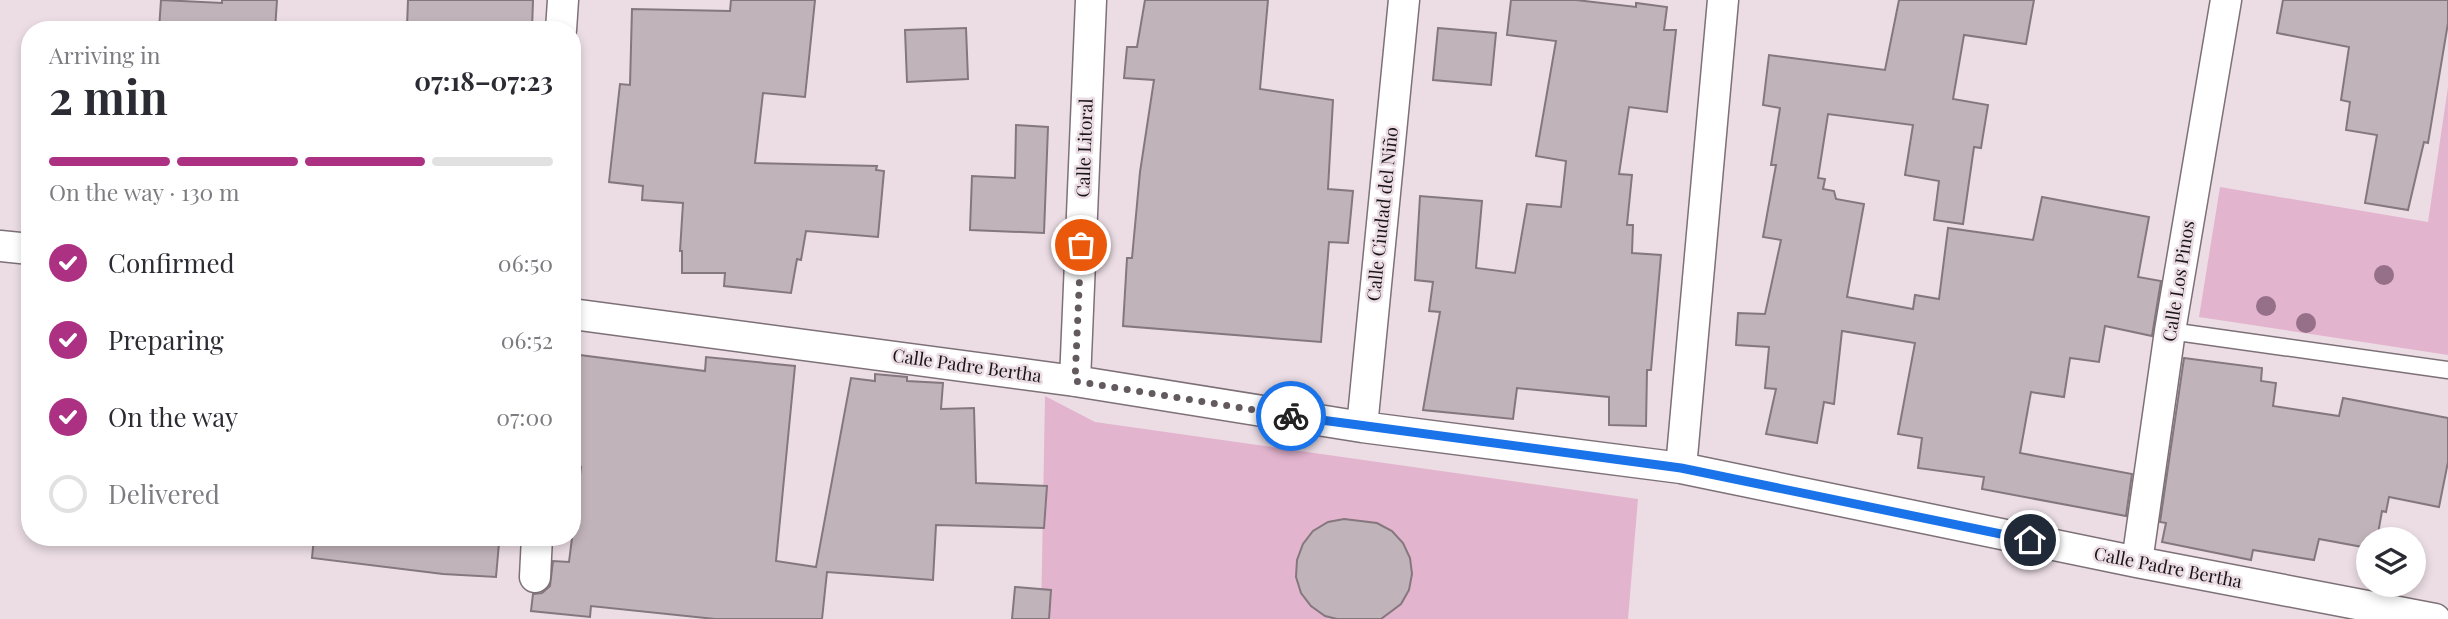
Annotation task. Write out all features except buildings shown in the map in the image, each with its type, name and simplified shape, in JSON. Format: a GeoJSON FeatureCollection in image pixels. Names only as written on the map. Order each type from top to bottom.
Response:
{"type":"FeatureCollection","features":[{"type":"Feature","properties":{"kind":"street"},"geometry":{"type":"LineString","coordinates":[[562,21],[563,0]]}},
{"type":"Feature","properties":{"kind":"street","name":"Calle Litoral"},"geometry":{"type":"LineString","coordinates":[[1075,381],[1091,0]]}},
{"type":"Feature","properties":{"kind":"street","name":"Calle Ciudad del Niño"},"geometry":{"type":"LineString","coordinates":[[1362,427],[1404,0]]}},
{"type":"Feature","properties":{"kind":"street"},"geometry":{"type":"LineString","coordinates":[[1681,468],[1723,0]]}},
{"type":"Feature","properties":{"kind":"street","name":"Calle Los Pinos"},"geometry":{"type":"LineString","coordinates":[[2137,562],[2170,331],[2226,0]]}},
{"type":"Feature","properties":{"kind":"street"},"geometry":{"type":"LineString","coordinates":[[0,246],[21,248]]}},
{"type":"Feature","properties":{"kind":"street","name":"Calle Padre Bertha"},"geometry":{"type":"LineString","coordinates":[[581,315],[1075,381],[1362,427],[1681,468],[2137,562],[2435,619]]}},
{"type":"Feature","properties":{"kind":"street"},"geometry":{"type":"LineString","coordinates":[[535,578],[537,546]]}},
{"type":"Feature","properties":{"kind":"lane"},"geometry":{"type":"LineString","coordinates":[[2170,331],[2448,370]]}},
{"type":"Feature","properties":{"kind":"shaded area"},"geometry":{"type":"Polygon","coordinates":[[[2448,87],[2448,355],[2199,317],[2220,187],[2428,222],[2448,87]]]}},
{"type":"Feature","properties":{"kind":"shaded area"},"geometry":{"type":"Polygon","coordinates":[[[1045,396],[1095,422],[1638,499],[1628,619],[1041,619],[1045,396]]]}},
{"type":"Feature","properties":{"kind":"way so far"},"geometry":{"type":"LineString","coordinates":[[1081,245],[1075,381],[1291,416]]}},
{"type":"Feature","properties":{"kind":"route"},"geometry":{"type":"LineString","coordinates":[[1291,416],[1681,468],[2030,540]]}}]}
